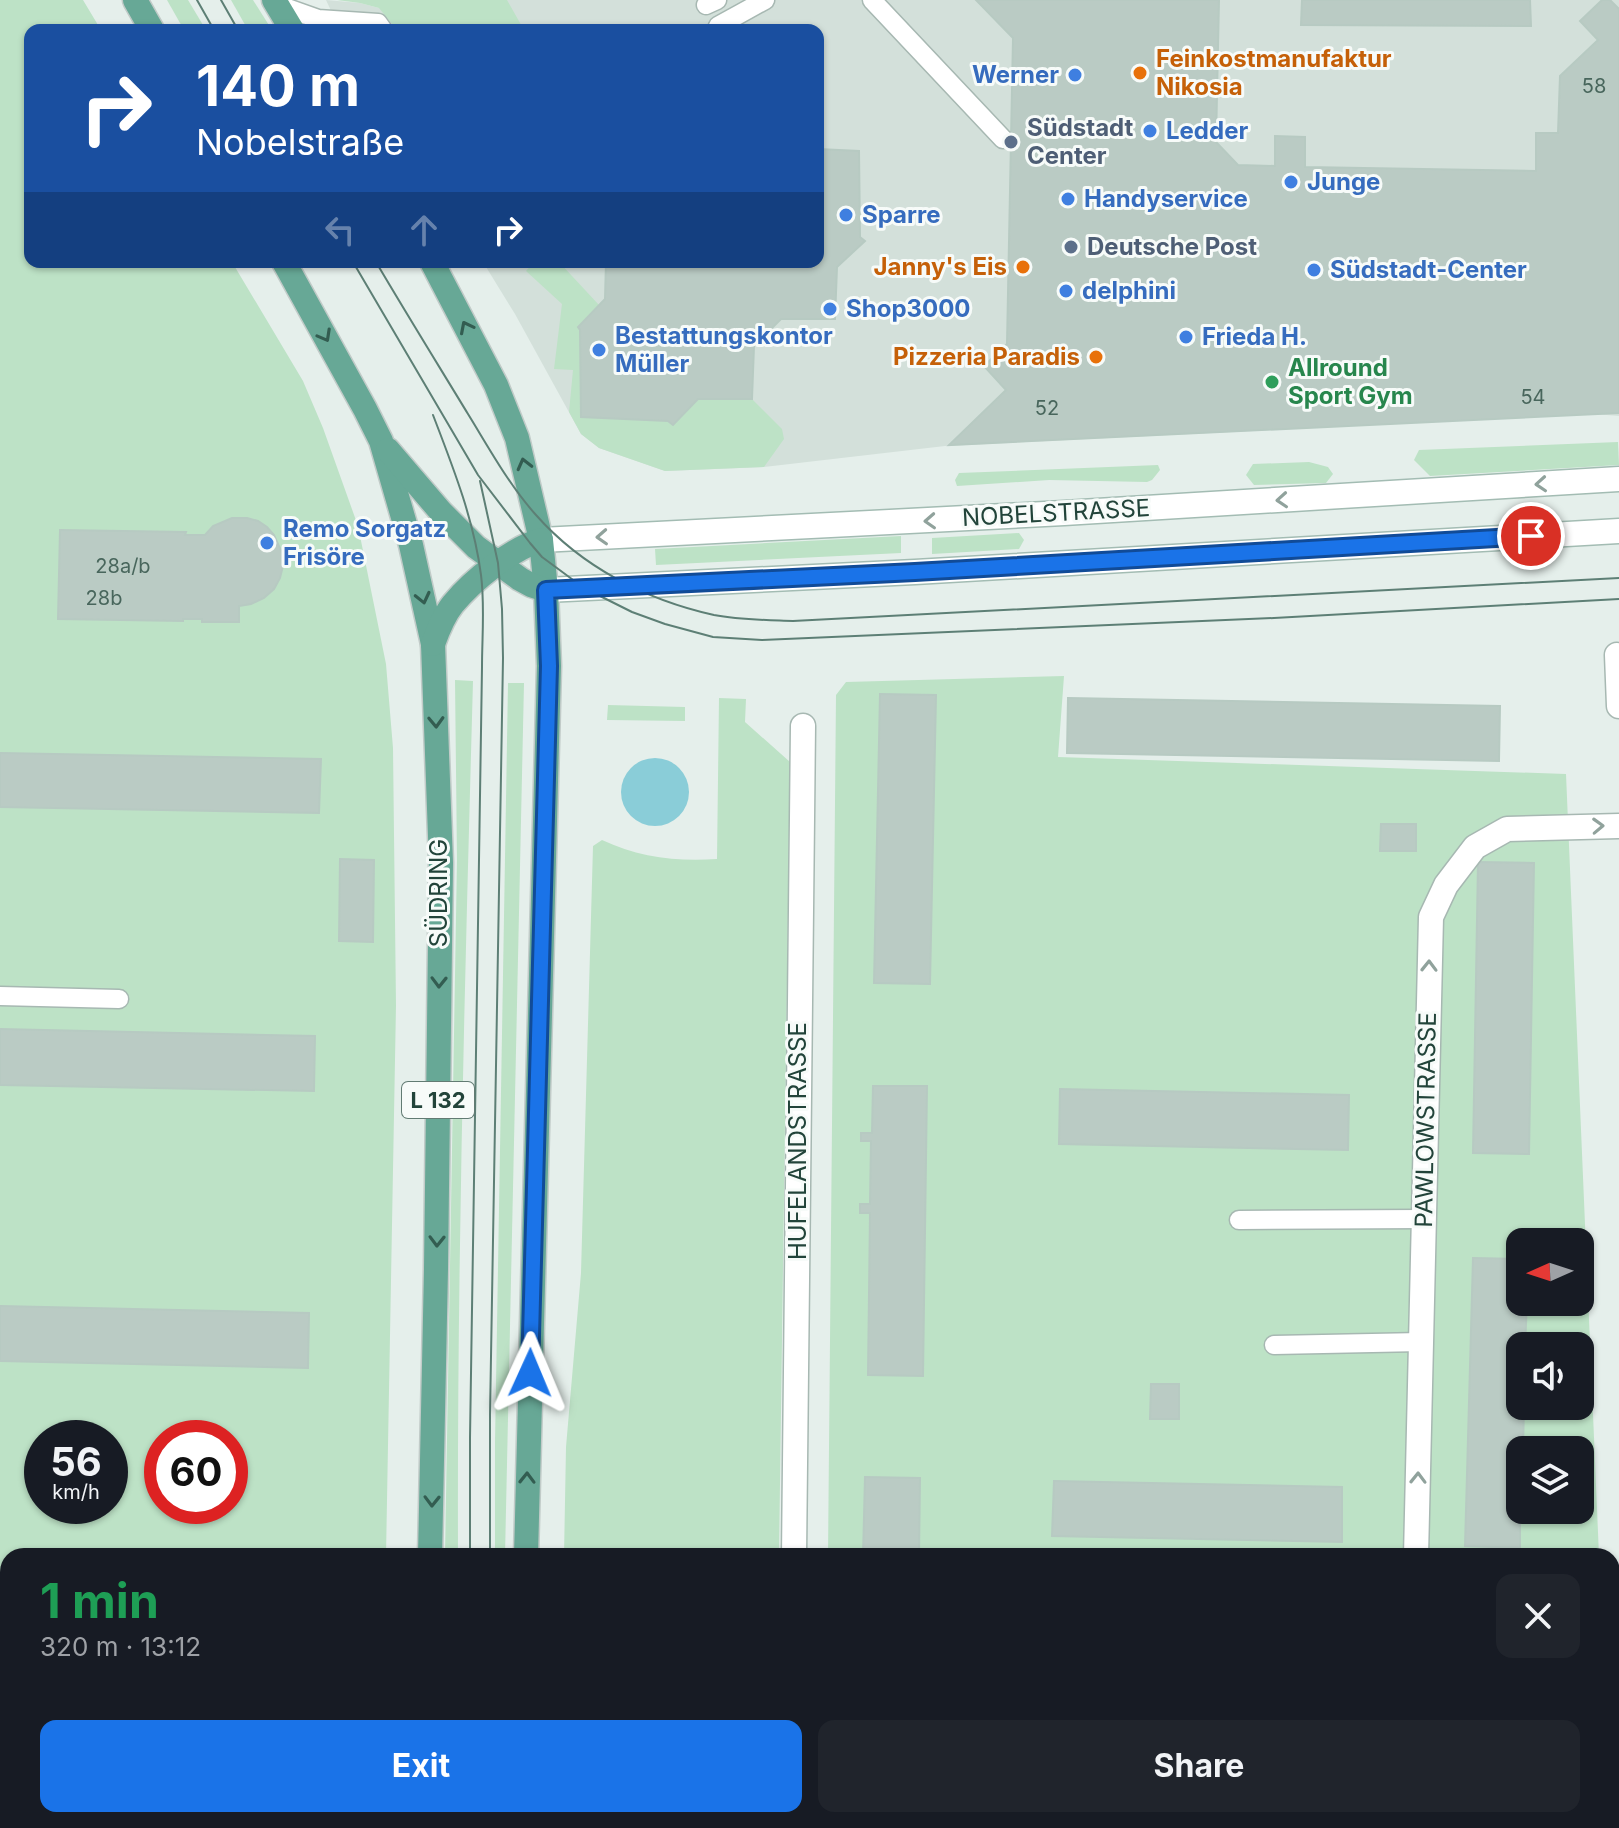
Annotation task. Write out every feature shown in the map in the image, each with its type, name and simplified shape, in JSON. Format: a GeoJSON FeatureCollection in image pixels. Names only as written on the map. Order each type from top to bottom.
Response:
{"type":"FeatureCollection","features":[{"type":"Feature","properties":{"kind":"main road"},"geometry":{"type":"LineString","coordinates":[[135,0],[149,24]]}},
{"type":"Feature","properties":{"kind":"main road"},"geometry":{"type":"LineString","coordinates":[[275,2],[288,24]]}},
{"type":"Feature","properties":{"kind":"main road","name":"SÜDRING"},"geometry":{"type":"LineString","coordinates":[[287,268],[381,441],[411,545],[433,644],[441,863],[430,1548]]}},
{"type":"Feature","properties":{"kind":"main road"},"geometry":{"type":"LineString","coordinates":[[435,268],[496,385],[517,438],[541,540],[546,590],[549,666],[526,1548]]}},
{"type":"Feature","properties":{"kind":"main road","name":"NOBELSTRASSE"},"geometry":{"type":"LineString","coordinates":[[381,441],[441,512],[476,547],[520,579],[546,590],[1619,531]]}},
{"type":"Feature","properties":{"kind":"main road","name":"NOBELSTRASSE"},"geometry":{"type":"LineString","coordinates":[[433,644],[440,624],[453,604],[513,552],[541,540],[1064,513],[1619,479]]}},
{"type":"Feature","properties":{"kind":"main road"},"geometry":{"type":"LineString","coordinates":[[1617,655],[1619,706]]}},
{"type":"Feature","properties":{"kind":"main road","name":"HUFELANDSTRASSE"},"geometry":{"type":"LineString","coordinates":[[794,1548],[803,726]]}},
{"type":"Feature","properties":{"kind":"main road","name":"PAWLOWSTRASSE"},"geometry":{"type":"LineString","coordinates":[[1416,1548],[1431,917],[1446,885],[1475,847],[1507,829],[1619,826]]}},
{"type":"Feature","properties":{"kind":"lane"},"geometry":{"type":"LineString","coordinates":[[722,24],[765,0]]}},
{"type":"Feature","properties":{"kind":"lane"},"geometry":{"type":"LineString","coordinates":[[872,0],[1003,139]]}},
{"type":"Feature","properties":{"kind":"lane"},"geometry":{"type":"LineString","coordinates":[[275,2],[318,19],[379,24]]}},
{"type":"Feature","properties":{"kind":"lane"},"geometry":{"type":"LineString","coordinates":[[0,996],[119,999]]}},
{"type":"Feature","properties":{"kind":"lane"},"geometry":{"type":"LineString","coordinates":[[1239,1220],[1423,1219]]}},
{"type":"Feature","properties":{"kind":"lane"},"geometry":{"type":"LineString","coordinates":[[1274,1345],[1421,1342]]}},
{"type":"Feature","properties":{"kind":"shaded area"},"geometry":{"type":"Polygon","coordinates":[[[326,0],[379,8],[435,0],[1619,0],[1619,416],[1594,414],[945,446],[764,467],[665,471],[599,448],[581,434],[487,268],[824,268],[824,24],[337,24],[326,0]]]}},
{"type":"Feature","properties":{"kind":"green space"},"geometry":{"type":"Polygon","coordinates":[[[0,0],[83,0],[97,24],[24,24],[24,268],[236,268],[303,381],[358,526],[386,664],[393,748],[396,1005],[386,1548],[0,1548],[0,0]]]}},
{"type":"Feature","properties":{"kind":"green space"},"geometry":{"type":"Polygon","coordinates":[[[167,0],[188,0],[202,24],[181,24],[167,0]]]}},
{"type":"Feature","properties":{"kind":"green space"},"geometry":{"type":"Polygon","coordinates":[[[231,0],[253,0],[268,24],[245,24],[231,0]]]}},
{"type":"Feature","properties":{"kind":"green space"},"geometry":{"type":"Polygon","coordinates":[[[337,0],[507,0],[521,24],[392,24],[379,8],[337,0]]]}},
{"type":"Feature","properties":{"kind":"green space"},"geometry":{"type":"Polygon","coordinates":[[[529,268],[565,268],[599,305],[578,327],[582,417],[668,421],[673,425],[698,399],[752,399],[782,429],[784,439],[764,467],[665,471],[599,448],[581,434],[569,412],[573,370],[554,369],[562,304],[526,271],[529,268]]]}},
{"type":"Feature","properties":{"kind":"green space"},"geometry":{"type":"Polygon","coordinates":[[[1618,442],[1619,465],[1430,476],[1414,460],[1419,450],[1618,442]]]}},
{"type":"Feature","properties":{"kind":"green space"},"geometry":{"type":"Polygon","coordinates":[[[1309,462],[1328,467],[1333,474],[1326,483],[1254,485],[1246,475],[1253,464],[1309,462]]]}},
{"type":"Feature","properties":{"kind":"green space"},"geometry":{"type":"Polygon","coordinates":[[[1158,465],[1160,470],[1147,482],[1049,480],[957,486],[955,480],[959,473],[1158,465]]]}},
{"type":"Feature","properties":{"kind":"green space"},"geometry":{"type":"Polygon","coordinates":[[[1019,533],[1024,540],[1019,549],[932,554],[932,538],[1019,533]]]}},
{"type":"Feature","properties":{"kind":"green space"},"geometry":{"type":"Polygon","coordinates":[[[901,536],[901,553],[656,565],[655,549],[901,536]]]}},
{"type":"Feature","properties":{"kind":"green space"},"geometry":{"type":"Polygon","coordinates":[[[1064,676],[1058,757],[1566,774],[1585,1228],[1506,1228],[1506,1316],[1589,1316],[1590,1332],[1506,1332],[1506,1420],[1593,1420],[1594,1436],[1506,1436],[1506,1524],[1594,1524],[1594,1438],[1599,1548],[828,1548],[836,695],[846,682],[1064,676]]]}},
{"type":"Feature","properties":{"kind":"green space"},"geometry":{"type":"Polygon","coordinates":[[[455,680],[473,681],[460,1228],[458,1548],[445,1548],[457,860],[455,680]]]}},
{"type":"Feature","properties":{"kind":"green space"},"geometry":{"type":"Polygon","coordinates":[[[508,683],[524,683],[505,1548],[495,1548],[508,683]]]}},
{"type":"Feature","properties":{"kind":"green space"},"geometry":{"type":"Polygon","coordinates":[[[719,698],[746,699],[745,722],[790,762],[779,1548],[564,1548],[566,1447],[581,1273],[593,846],[602,840],[658,857],[717,859],[719,698]]]}},
{"type":"Feature","properties":{"kind":"green space"},"geometry":{"type":"Polygon","coordinates":[[[608,705],[685,707],[685,721],[607,720],[608,705]]]}},
{"type":"Feature","properties":{"kind":"water"},"geometry":{"type":"Polygon","coordinates":[[[655,758],[679,768],[689,792],[679,816],[655,826],[631,816],[621,792],[631,768],[655,758]]]}},
{"type":"Feature","properties":{"kind":"building","name":"Südstadt-Center"},"geometry":{"type":"Polygon","coordinates":[[[976,0],[1219,0],[1216,142],[1238,165],[1275,166],[1275,136],[1305,137],[1305,167],[1536,171],[1536,133],[1558,133],[1560,76],[1598,40],[1580,21],[1602,0],[1610,0],[1619,9],[1619,413],[949,445],[1006,390],[984,366],[1007,344],[1013,38],[976,0]]]}},
{"type":"Feature","properties":{"kind":"building"},"geometry":{"type":"Polygon","coordinates":[[[1302,0],[1530,0],[1531,26],[1301,25],[1302,0]]]}},
{"type":"Feature","properties":{"kind":"building"},"geometry":{"type":"Polygon","coordinates":[[[824,149],[859,151],[860,237],[865,241],[837,267],[835,319],[781,319],[754,346],[752,399],[698,399],[673,425],[668,421],[581,417],[578,327],[605,299],[606,268],[824,268],[824,149]]]}},
{"type":"Feature","properties":{"kind":"building"},"geometry":{"type":"Polygon","coordinates":[[[232,518],[247,518],[267,527],[283,555],[280,578],[274,589],[264,598],[239,606],[239,622],[58,619],[60,530],[205,535],[213,526],[232,518]]]}},
{"type":"Feature","properties":{"kind":"building"},"geometry":{"type":"Polygon","coordinates":[[[880,694],[936,695],[930,984],[874,983],[880,694]]]}},
{"type":"Feature","properties":{"kind":"building"},"geometry":{"type":"Polygon","coordinates":[[[1068,698],[1500,706],[1499,761],[1067,753],[1068,698]]]}},
{"type":"Feature","properties":{"kind":"building"},"geometry":{"type":"Polygon","coordinates":[[[0,753],[321,759],[319,813],[0,807],[0,753]]]}},
{"type":"Feature","properties":{"kind":"building"},"geometry":{"type":"Polygon","coordinates":[[[1381,824],[1416,824],[1416,851],[1380,851],[1381,824]]]}},
{"type":"Feature","properties":{"kind":"building"},"geometry":{"type":"Polygon","coordinates":[[[340,859],[374,860],[373,942],[339,941],[340,859]]]}},
{"type":"Feature","properties":{"kind":"building"},"geometry":{"type":"Polygon","coordinates":[[[1478,862],[1534,863],[1529,1154],[1473,1153],[1478,862]]]}},
{"type":"Feature","properties":{"kind":"building"},"geometry":{"type":"Polygon","coordinates":[[[0,1029],[315,1036],[314,1091],[0,1085],[0,1029]]]}},
{"type":"Feature","properties":{"kind":"building"},"geometry":{"type":"Polygon","coordinates":[[[873,1086],[927,1086],[923,1376],[868,1375],[870,1213],[860,1213],[860,1204],[870,1204],[871,1141],[861,1141],[861,1133],[872,1133],[873,1086]]]}},
{"type":"Feature","properties":{"kind":"building"},"geometry":{"type":"Polygon","coordinates":[[[1060,1089],[1349,1095],[1348,1150],[1059,1144],[1060,1089]]]}},
{"type":"Feature","properties":{"kind":"building"},"geometry":{"type":"Polygon","coordinates":[[[1473,1258],[1506,1259],[1506,1316],[1526,1316],[1526,1332],[1506,1332],[1506,1420],[1524,1420],[1523,1436],[1506,1436],[1506,1524],[1520,1524],[1520,1548],[1465,1546],[1473,1258]]]}},
{"type":"Feature","properties":{"kind":"building"},"geometry":{"type":"Polygon","coordinates":[[[0,1306],[309,1313],[308,1368],[0,1361],[0,1306]]]}},
{"type":"Feature","properties":{"kind":"building"},"geometry":{"type":"Polygon","coordinates":[[[1151,1384],[1179,1384],[1179,1419],[1150,1419],[1151,1384]]]}},
{"type":"Feature","properties":{"kind":"building"},"geometry":{"type":"Polygon","coordinates":[[[865,1477],[920,1478],[919,1548],[863,1548],[865,1477]]]}},
{"type":"Feature","properties":{"kind":"building"},"geometry":{"type":"Polygon","coordinates":[[[1054,1481],[1342,1487],[1342,1542],[1052,1536],[1054,1481]]]}},
{"type":"Feature","properties":{"kind":"tram line"},"geometry":{"type":"LineString","coordinates":[[197,0],[211,24]]}},
{"type":"Feature","properties":{"kind":"tram line"},"geometry":{"type":"LineString","coordinates":[[221,0],[235,24]]}},
{"type":"Feature","properties":{"kind":"tram line"},"geometry":{"type":"LineString","coordinates":[[357,268],[478,475],[542,557],[584,588],[632,612],[713,637],[762,640],[1274,618],[1619,599]]}},
{"type":"Feature","properties":{"kind":"tram line"},"geometry":{"type":"LineString","coordinates":[[380,268],[500,466],[536,515],[554,534],[595,566],[640,590],[689,609],[744,619],[793,621],[1619,578]]}},
{"type":"Feature","properties":{"kind":"tram line"},"geometry":{"type":"LineString","coordinates":[[433,415],[468,514],[478,554],[483,598],[470,1548]]}},
{"type":"Feature","properties":{"kind":"tram line"},"geometry":{"type":"LineString","coordinates":[[480,481],[498,563],[503,658],[490,1548]]}},
{"type":"Feature","properties":{"kind":"place","name":"Feinkostmanufaktur Nikosia"},"geometry":{"type":"Point","coordinates":[1140,73]}},
{"type":"Feature","properties":{"kind":"place","name":"Werner"},"geometry":{"type":"Point","coordinates":[1075,75]}},
{"type":"Feature","properties":{"kind":"place","name":"Ledder"},"geometry":{"type":"Point","coordinates":[1150,131]}},
{"type":"Feature","properties":{"kind":"place","name":"Südstadt Center"},"geometry":{"type":"Point","coordinates":[1011,142]}},
{"type":"Feature","properties":{"kind":"place","name":"Junge"},"geometry":{"type":"Point","coordinates":[1291,182]}},
{"type":"Feature","properties":{"kind":"place","name":"Handyservice"},"geometry":{"type":"Point","coordinates":[1068,199]}},
{"type":"Feature","properties":{"kind":"place","name":"Sparre"},"geometry":{"type":"Point","coordinates":[846,215]}},
{"type":"Feature","properties":{"kind":"place","name":"Deutsche Post"},"geometry":{"type":"Point","coordinates":[1071,247]}},
{"type":"Feature","properties":{"kind":"place","name":"Janny's Eis"},"geometry":{"type":"Point","coordinates":[1023,267]}},
{"type":"Feature","properties":{"kind":"place","name":"Südstadt-Center"},"geometry":{"type":"Point","coordinates":[1314,270]}},
{"type":"Feature","properties":{"kind":"place","name":"delphini"},"geometry":{"type":"Point","coordinates":[1066,291]}},
{"type":"Feature","properties":{"kind":"place","name":"Shop3000"},"geometry":{"type":"Point","coordinates":[830,309]}},
{"type":"Feature","properties":{"kind":"place","name":"Frieda H."},"geometry":{"type":"Point","coordinates":[1186,337]}},
{"type":"Feature","properties":{"kind":"place","name":"Bestattungskontor Müller"},"geometry":{"type":"Point","coordinates":[599,350]}},
{"type":"Feature","properties":{"kind":"place","name":"Pizzeria Paradis"},"geometry":{"type":"Point","coordinates":[1096,357]}},
{"type":"Feature","properties":{"kind":"place","name":"Allround Sport Gym"},"geometry":{"type":"Point","coordinates":[1272,382]}},
{"type":"Feature","properties":{"kind":"place","name":"Remo Sorgatz Frisöre"},"geometry":{"type":"Point","coordinates":[267,543]}},
{"type":"Feature","properties":{"kind":"route"},"geometry":{"type":"LineString","coordinates":[[530,1373],[549,666],[546,590],[1531,536]]}}]}
